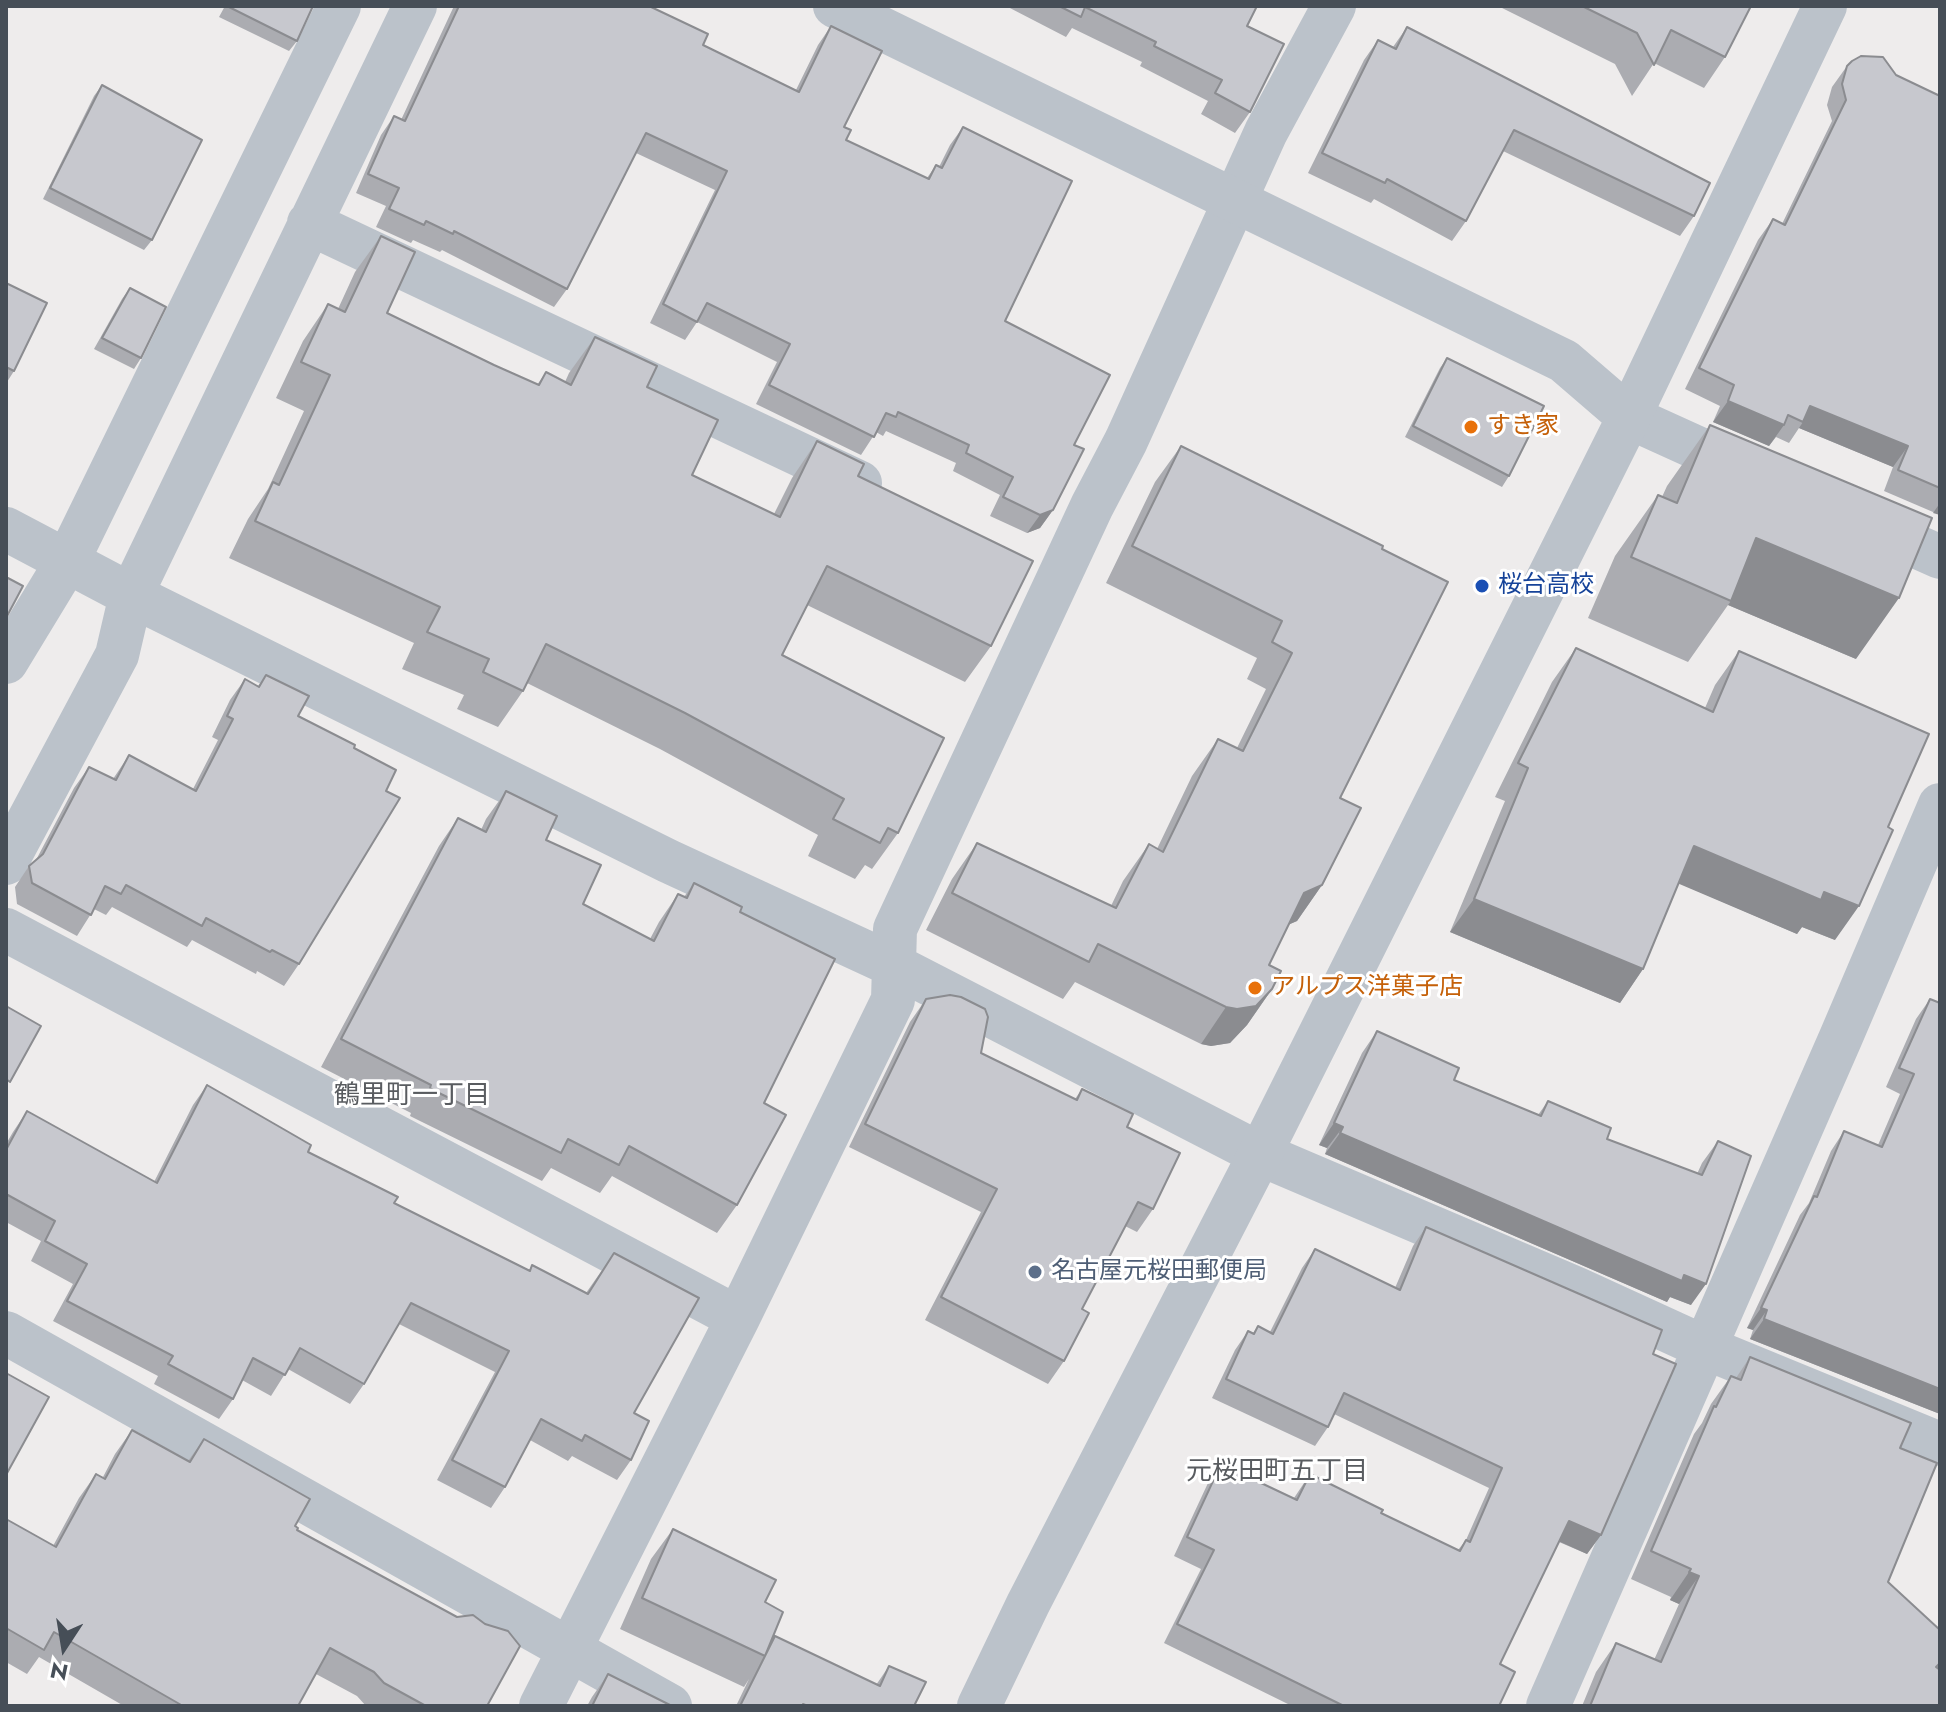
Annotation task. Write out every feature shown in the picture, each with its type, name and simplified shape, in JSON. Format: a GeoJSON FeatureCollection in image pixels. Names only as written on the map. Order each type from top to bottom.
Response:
{"type":"FeatureCollection","features":[{"type":"Feature","properties":{"kind":"street"},"geometry":{"type":"LineString","coordinates":[[6,662],[68,560],[339,6]]}},
{"type":"Feature","properties":{"kind":"street"},"geometry":{"type":"LineString","coordinates":[[6,863],[117,655],[131,595],[415,6]]}},
{"type":"Feature","properties":{"kind":"street"},"geometry":{"type":"LineString","coordinates":[[835,6],[1564,361],[1629,417],[1784,487]]}},
{"type":"Feature","properties":{"kind":"street"},"geometry":{"type":"LineString","coordinates":[[541,1706],[738,1318],[893,1000],[895,929],[1044,570],[1126,441],[1233,201],[1266,132],[1334,6]]}},
{"type":"Feature","properties":{"kind":"street"},"geometry":{"type":"LineString","coordinates":[[979,1706],[1629,417],[1825,6]]}},
{"type":"Feature","properties":{"kind":"street"},"geometry":{"type":"LineString","coordinates":[[309,223],[900,502]]}},
{"type":"Feature","properties":{"kind":"street"},"geometry":{"type":"LineString","coordinates":[[1827,506],[1940,557]]}},
{"type":"Feature","properties":{"kind":"street"},"geometry":{"type":"LineString","coordinates":[[6,529],[131,595],[668,861],[893,965],[1260,1154],[1577,1289],[1706,1348],[1940,1444]]}},
{"type":"Feature","properties":{"kind":"street"},"geometry":{"type":"LineString","coordinates":[[1548,1706],[1940,805]]}},
{"type":"Feature","properties":{"kind":"street"},"geometry":{"type":"LineString","coordinates":[[6,930],[738,1318]]}},
{"type":"Feature","properties":{"kind":"street"},"geometry":{"type":"LineString","coordinates":[[6,1333],[670,1706]]}},
{"type":"Feature","properties":{"kind":"building"},"geometry":{"type":"Polygon","coordinates":[[[227,6],[313,6],[297,41],[227,6]]]}},
{"type":"Feature","properties":{"kind":"building"},"geometry":{"type":"Polygon","coordinates":[[[459,6],[649,6],[708,34],[703,45],[799,92],[831,26],[882,51],[844,127],[851,130],[846,140],[929,179],[936,165],[942,168],[963,127],[1072,181],[1005,321],[1110,375],[1074,445],[1084,449],[1053,510],[1040,515],[1003,497],[1013,477],[966,453],[969,445],[898,412],[896,417],[886,413],[874,437],[769,385],[790,344],[707,303],[697,322],[663,304],[727,171],[646,133],[567,289],[454,231],[453,234],[426,221],[424,225],[389,209],[399,188],[368,174],[394,116],[405,121],[459,6]]]}},
{"type":"Feature","properties":{"kind":"building"},"geometry":{"type":"Polygon","coordinates":[[[1059,6],[1257,6],[1247,26],[1284,44],[1250,112],[1215,93],[1222,80],[1154,46],[1156,42],[1085,7],[1081,17],[1059,6]]]}},
{"type":"Feature","properties":{"kind":"building"},"geometry":{"type":"Polygon","coordinates":[[[1582,6],[1751,6],[1725,57],[1671,30],[1654,65],[1637,33],[1582,6]]]}},
{"type":"Feature","properties":{"kind":"building"},"geometry":{"type":"Polygon","coordinates":[[[1407,27],[1710,183],[1694,216],[1514,130],[1466,221],[1387,179],[1385,183],[1322,153],[1378,40],[1396,49],[1407,27]]]}},
{"type":"Feature","properties":{"kind":"building"},"geometry":{"type":"Polygon","coordinates":[[[1861,56],[1883,57],[1896,75],[1940,96],[1940,488],[1898,470],[1908,446],[1810,406],[1803,422],[1788,415],[1784,425],[1728,401],[1734,385],[1699,368],[1773,219],[1785,225],[1846,100],[1842,84],[1847,66],[1861,56]]]}},
{"type":"Feature","properties":{"kind":"building"},"geometry":{"type":"Polygon","coordinates":[[[102,85],[202,140],[152,240],[50,188],[102,85]]]}},
{"type":"Feature","properties":{"kind":"building"},"geometry":{"type":"Polygon","coordinates":[[[381,236],[415,252],[387,313],[494,365],[539,385],[546,372],[571,385],[595,337],[657,366],[647,387],[718,420],[692,475],[780,517],[817,441],[864,464],[858,476],[1033,561],[991,646],[827,566],[782,655],[944,738],[898,833],[888,828],[880,843],[833,819],[844,799],[685,713],[546,644],[523,691],[483,672],[489,659],[427,632],[440,607],[255,521],[273,482],[279,485],[330,375],[301,362],[328,304],[345,312],[381,236]]]}},
{"type":"Feature","properties":{"kind":"building"},"geometry":{"type":"Polygon","coordinates":[[[6,283],[47,303],[14,371],[6,367],[6,283]]]}},
{"type":"Feature","properties":{"kind":"building"},"geometry":{"type":"Polygon","coordinates":[[[130,288],[166,307],[141,358],[102,338],[130,288]]]}},
{"type":"Feature","properties":{"kind":"building","name":"すき家"},"geometry":{"type":"Polygon","coordinates":[[[1447,358],[1544,406],[1509,476],[1413,426],[1447,358]]]}},
{"type":"Feature","properties":{"kind":"building"},"geometry":{"type":"Polygon","coordinates":[[[1710,425],[1932,518],[1899,598],[1756,538],[1731,601],[1631,557],[1658,495],[1677,503],[1710,425]]]}},
{"type":"Feature","properties":{"kind":"building"},"geometry":{"type":"Polygon","coordinates":[[[1181,446],[1383,546],[1382,549],[1448,582],[1340,798],[1361,808],[1322,885],[1304,893],[1269,965],[1281,971],[1272,989],[1256,1006],[1237,1009],[1226,1007],[1098,944],[1089,962],[952,893],[977,843],[1116,908],[1149,844],[1163,852],[1218,739],[1243,751],[1292,653],[1272,642],[1282,621],[1132,546],[1181,446]]]}},
{"type":"Feature","properties":{"kind":"building"},"geometry":{"type":"Polygon","coordinates":[[[6,577],[23,586],[6,618],[6,577]]]}},
{"type":"Feature","properties":{"kind":"building"},"geometry":{"type":"Polygon","coordinates":[[[1576,648],[1713,712],[1739,651],[1929,734],[1888,827],[1893,830],[1859,906],[1824,892],[1821,900],[1694,846],[1643,969],[1474,899],[1528,768],[1518,763],[1576,648]]]}},
{"type":"Feature","properties":{"kind":"building"},"geometry":{"type":"Polygon","coordinates":[[[266,675],[309,696],[298,716],[396,770],[386,791],[400,798],[299,964],[206,918],[202,926],[126,885],[121,894],[105,886],[91,915],[32,883],[29,866],[43,854],[89,767],[116,780],[129,755],[196,791],[233,719],[227,716],[245,679],[259,687],[266,675]]]}},
{"type":"Feature","properties":{"kind":"building"},"geometry":{"type":"Polygon","coordinates":[[[506,791],[557,816],[546,840],[601,865],[583,904],[654,941],[678,894],[687,898],[694,883],[742,907],[740,912],[835,959],[764,1103],[786,1115],[737,1205],[629,1146],[619,1165],[568,1139],[561,1153],[439,1093],[430,1088],[431,1085],[341,1039],[458,818],[486,832],[506,791]]]}},
{"type":"Feature","properties":{"kind":"building"},"geometry":{"type":"Polygon","coordinates":[[[950,995],[985,1009],[988,1017],[981,1053],[1077,1100],[1082,1089],[1133,1114],[1127,1127],[1180,1153],[1153,1209],[1138,1202],[1082,1309],[1089,1313],[1064,1361],[941,1297],[997,1189],[865,1124],[926,999],[950,995]]]}},
{"type":"Feature","properties":{"kind":"building"},"geometry":{"type":"Polygon","coordinates":[[[1930,999],[1940,1003],[1940,1389],[1764,1319],[1767,1310],[1761,1308],[1814,1196],[1817,1197],[1844,1131],[1882,1147],[1914,1074],[1899,1068],[1930,999]]]}},
{"type":"Feature","properties":{"kind":"building"},"geometry":{"type":"Polygon","coordinates":[[[6,1006],[41,1026],[10,1082],[6,1079],[6,1006]]]}},
{"type":"Feature","properties":{"kind":"building"},"geometry":{"type":"Polygon","coordinates":[[[1377,1031],[1459,1068],[1454,1080],[1541,1116],[1548,1101],[1611,1128],[1607,1139],[1702,1175],[1718,1141],[1751,1156],[1706,1284],[1684,1275],[1682,1281],[1340,1133],[1343,1127],[1334,1123],[1377,1031]]]}},
{"type":"Feature","properties":{"kind":"building"},"geometry":{"type":"Polygon","coordinates":[[[207,1085],[311,1145],[308,1152],[398,1197],[394,1203],[530,1271],[532,1265],[588,1294],[614,1253],[699,1298],[634,1413],[649,1421],[631,1460],[585,1435],[582,1441],[541,1419],[505,1487],[452,1460],[509,1351],[411,1303],[364,1384],[300,1348],[285,1375],[253,1358],[233,1399],[168,1364],[173,1356],[67,1301],[87,1264],[45,1241],[55,1221],[6,1194],[6,1150],[27,1111],[157,1183],[207,1085]]]}},
{"type":"Feature","properties":{"kind":"building"},"geometry":{"type":"Polygon","coordinates":[[[1426,1227],[1662,1330],[1653,1354],[1676,1364],[1601,1535],[1569,1521],[1500,1664],[1515,1672],[1499,1706],[1344,1706],[1177,1624],[1214,1550],[1187,1537],[1221,1464],[1297,1500],[1310,1474],[1460,1551],[1466,1540],[1470,1542],[1502,1468],[1344,1393],[1328,1427],[1226,1379],[1248,1331],[1254,1334],[1258,1326],[1273,1334],[1315,1249],[1400,1290],[1426,1227]]]}},
{"type":"Feature","properties":{"kind":"building"},"geometry":{"type":"Polygon","coordinates":[[[1750,1357],[1911,1423],[1900,1448],[1937,1463],[1888,1582],[1940,1630],[1940,1663],[1936,1667],[1940,1670],[1940,1706],[1590,1706],[1616,1643],[1661,1662],[1699,1576],[1689,1572],[1691,1569],[1651,1551],[1714,1406],[1731,1376],[1741,1380],[1750,1357]]]}},
{"type":"Feature","properties":{"kind":"building"},"geometry":{"type":"Polygon","coordinates":[[[6,1373],[49,1397],[6,1475],[6,1373]]]}},
{"type":"Feature","properties":{"kind":"building"},"geometry":{"type":"Polygon","coordinates":[[[132,1430],[190,1462],[204,1439],[310,1499],[295,1526],[297,1530],[457,1617],[473,1615],[485,1624],[508,1631],[520,1646],[487,1706],[426,1706],[330,1648],[298,1706],[183,1706],[54,1632],[44,1650],[6,1628],[6,1519],[56,1547],[96,1474],[105,1479],[132,1430]]]}},
{"type":"Feature","properties":{"kind":"building"},"geometry":{"type":"Polygon","coordinates":[[[673,1529],[776,1580],[765,1602],[783,1612],[765,1656],[642,1598],[673,1529]]]}},
{"type":"Feature","properties":{"kind":"building"},"geometry":{"type":"Polygon","coordinates":[[[775,1636],[880,1686],[889,1666],[926,1682],[914,1706],[740,1706],[775,1636]]]}},
{"type":"Feature","properties":{"kind":"building"},"geometry":{"type":"Polygon","coordinates":[[[608,1674],[672,1706],[592,1706],[608,1674]]]}},
{"type":"Feature","properties":{"kind":"place","name":"すき家"},"geometry":{"type":"Point","coordinates":[1471,427]}},
{"type":"Feature","properties":{"kind":"place","name":"桜台高校"},"geometry":{"type":"Point","coordinates":[1482,586]}},
{"type":"Feature","properties":{"kind":"place","name":"アルプス洋菓子店"},"geometry":{"type":"Point","coordinates":[1255,988]}},
{"type":"Feature","properties":{"kind":"place","name":"名古屋元桜田郵便局"},"geometry":{"type":"Point","coordinates":[1035,1272]}},
{"type":"Feature","properties":{"kind":"district","name":"鶴里町一丁目"},"geometry":{"type":"Point","coordinates":[412,1097]}},
{"type":"Feature","properties":{"kind":"district","name":"元桜田町五丁目"},"geometry":{"type":"Point","coordinates":[1277,1473]}}]}
